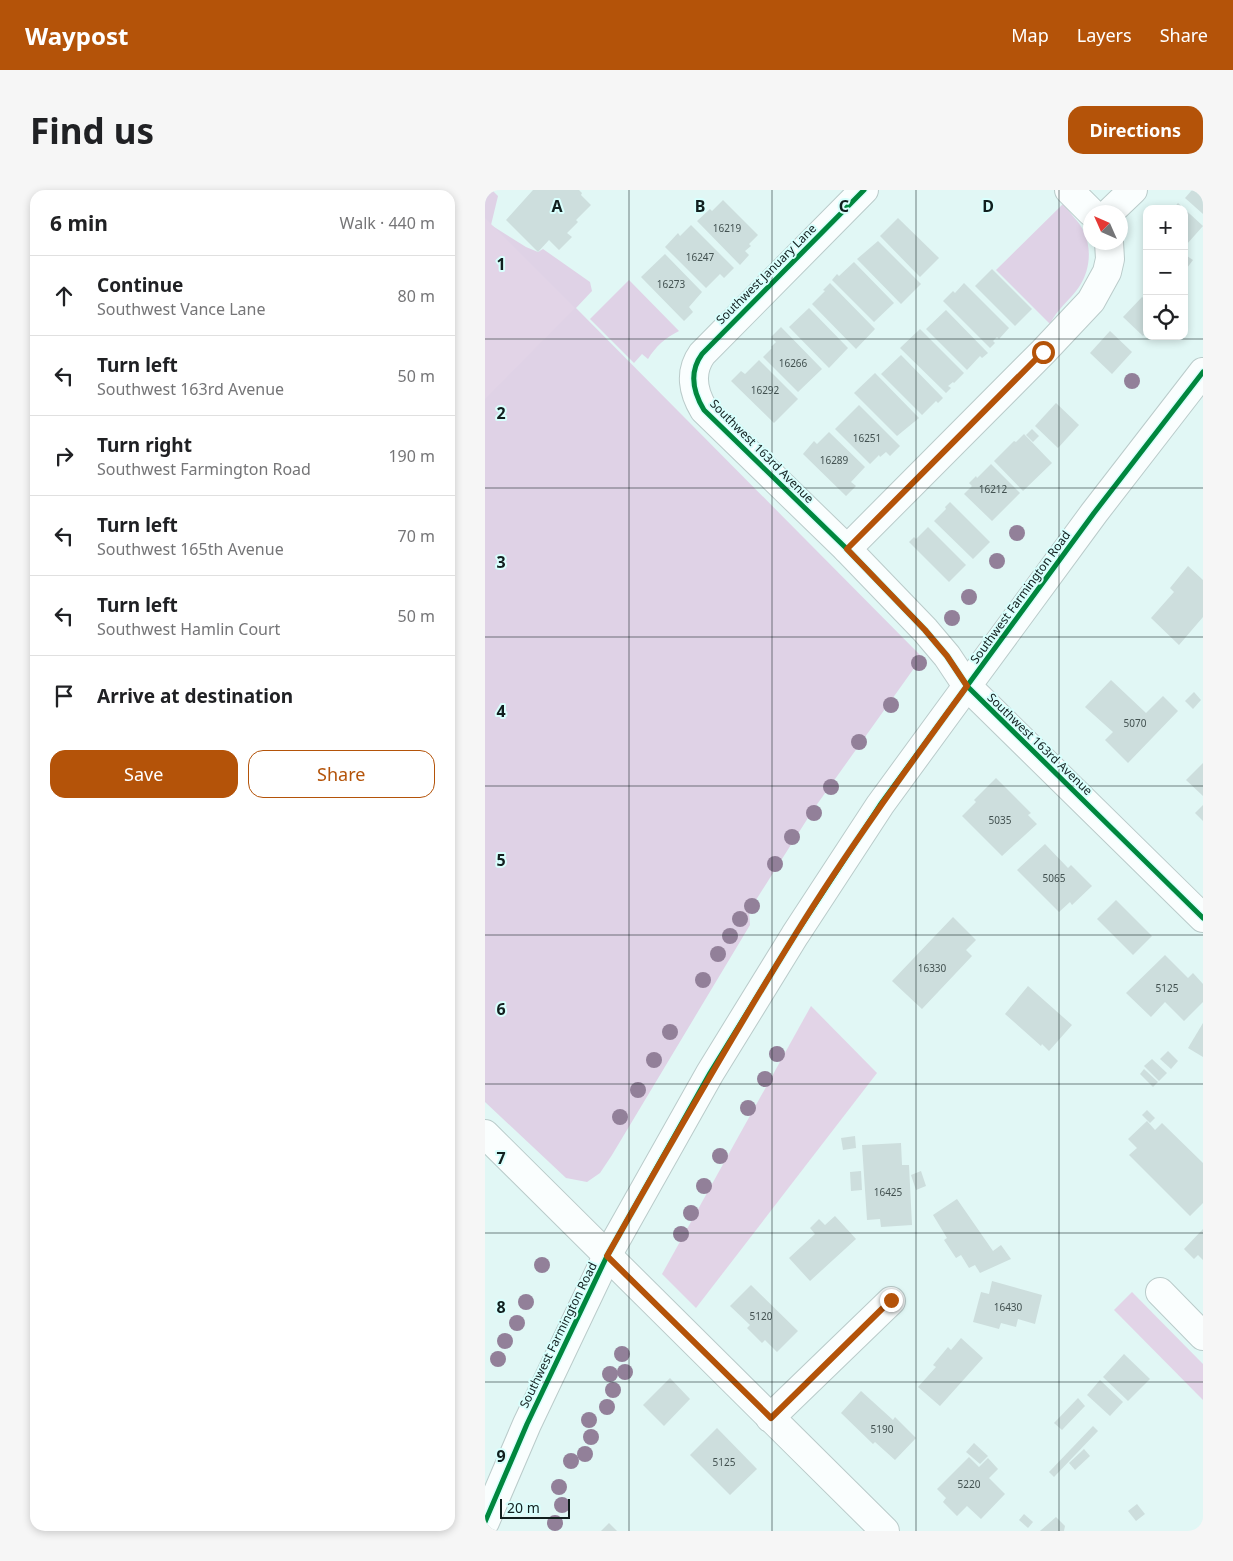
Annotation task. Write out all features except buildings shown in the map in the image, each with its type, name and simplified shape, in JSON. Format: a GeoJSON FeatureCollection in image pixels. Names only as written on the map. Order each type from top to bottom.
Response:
{"type":"FeatureCollection","features":[{"type":"Feature","properties":{"kind":"street","name":"Southwest January Lane"},"geometry":{"type":"LineString","coordinates":[[693,378],[697,361],[702,354],[864,190]]}},
{"type":"Feature","properties":{"kind":"street"},"geometry":{"type":"LineString","coordinates":[[1069,190],[1084,205]]}},
{"type":"Feature","properties":{"kind":"street"},"geometry":{"type":"LineString","coordinates":[[1117,205],[1133,190]]}},
{"type":"Feature","properties":{"kind":"street"},"geometry":{"type":"LineString","coordinates":[[847,549],[1091,302],[1107,272],[1110,259],[1109,250]]}},
{"type":"Feature","properties":{"kind":"street","name":"Southwest Farmington Road"},"geometry":{"type":"LineString","coordinates":[[485,1522],[527,1424],[607,1256],[711,1073],[795,935],[880,805],[1094,513],[1203,372]]}},
{"type":"Feature","properties":{"kind":"street","name":"Southwest 163rd Avenue"},"geometry":{"type":"LineString","coordinates":[[693,378],[697,396],[705,410],[847,549],[925,630],[947,656],[967,686],[1203,918]]}},
{"type":"Feature","properties":{"kind":"street"},"geometry":{"type":"LineString","coordinates":[[485,1134],[885,1531]]}},
{"type":"Feature","properties":{"kind":"street"},"geometry":{"type":"LineString","coordinates":[[1160,1292],[1203,1336]]}},
{"type":"Feature","properties":{"kind":"street"},"geometry":{"type":"LineString","coordinates":[[771,1418],[891,1300]]}},
{"type":"Feature","properties":{"kind":"shaded area"},"geometry":{"type":"Polygon","coordinates":[[[485,190],[492,190],[498,196],[491,225],[526,247],[538,252],[543,249],[590,282],[592,291],[576,308],[922,657],[813,810],[749,911],[750,925],[612,1155],[600,1173],[587,1182],[566,1178],[485,1102],[485,190]]]}},
{"type":"Feature","properties":{"kind":"shaded area"},"geometry":{"type":"Polygon","coordinates":[[[1064,203],[1083,230],[1083,250],[1089,250],[1089,253],[1086,274],[1079,287],[1050,324],[996,270],[1064,203]]]}},
{"type":"Feature","properties":{"kind":"shaded area"},"geometry":{"type":"Polygon","coordinates":[[[485,218],[575,308],[485,399],[485,218]]]}},
{"type":"Feature","properties":{"kind":"shaded area"},"geometry":{"type":"Polygon","coordinates":[[[629,280],[679,331],[661,343],[648,359],[642,354],[634,363],[590,319],[629,280]]]}},
{"type":"Feature","properties":{"kind":"shaded area"},"geometry":{"type":"Polygon","coordinates":[[[811,1006],[877,1073],[696,1308],[662,1274],[811,1006]]]}},
{"type":"Feature","properties":{"kind":"shaded area"},"geometry":{"type":"Polygon","coordinates":[[[1132,1292],[1203,1364],[1203,1400],[1114,1310],[1132,1292]]]}},
{"type":"Feature","properties":{"kind":"cycle path"},"geometry":{"type":"LineString","coordinates":[[864,190],[702,354],[695,368],[694,375],[695,389],[700,403],[704,410],[847,549],[925,630],[947,656],[967,686],[1203,918]]}},
{"type":"Feature","properties":{"kind":"cycle path"},"geometry":{"type":"LineString","coordinates":[[485,1522],[527,1424],[607,1256],[710,1073],[795,935],[880,805],[1094,513],[1203,372]]}},
{"type":"Feature","properties":{"kind":"route"},"geometry":{"type":"LineString","coordinates":[[891,1300],[771,1418],[607,1256],[711,1073],[795,935],[880,805],[967,686],[947,656],[925,630],[847,549],[1043,352]]}}]}
